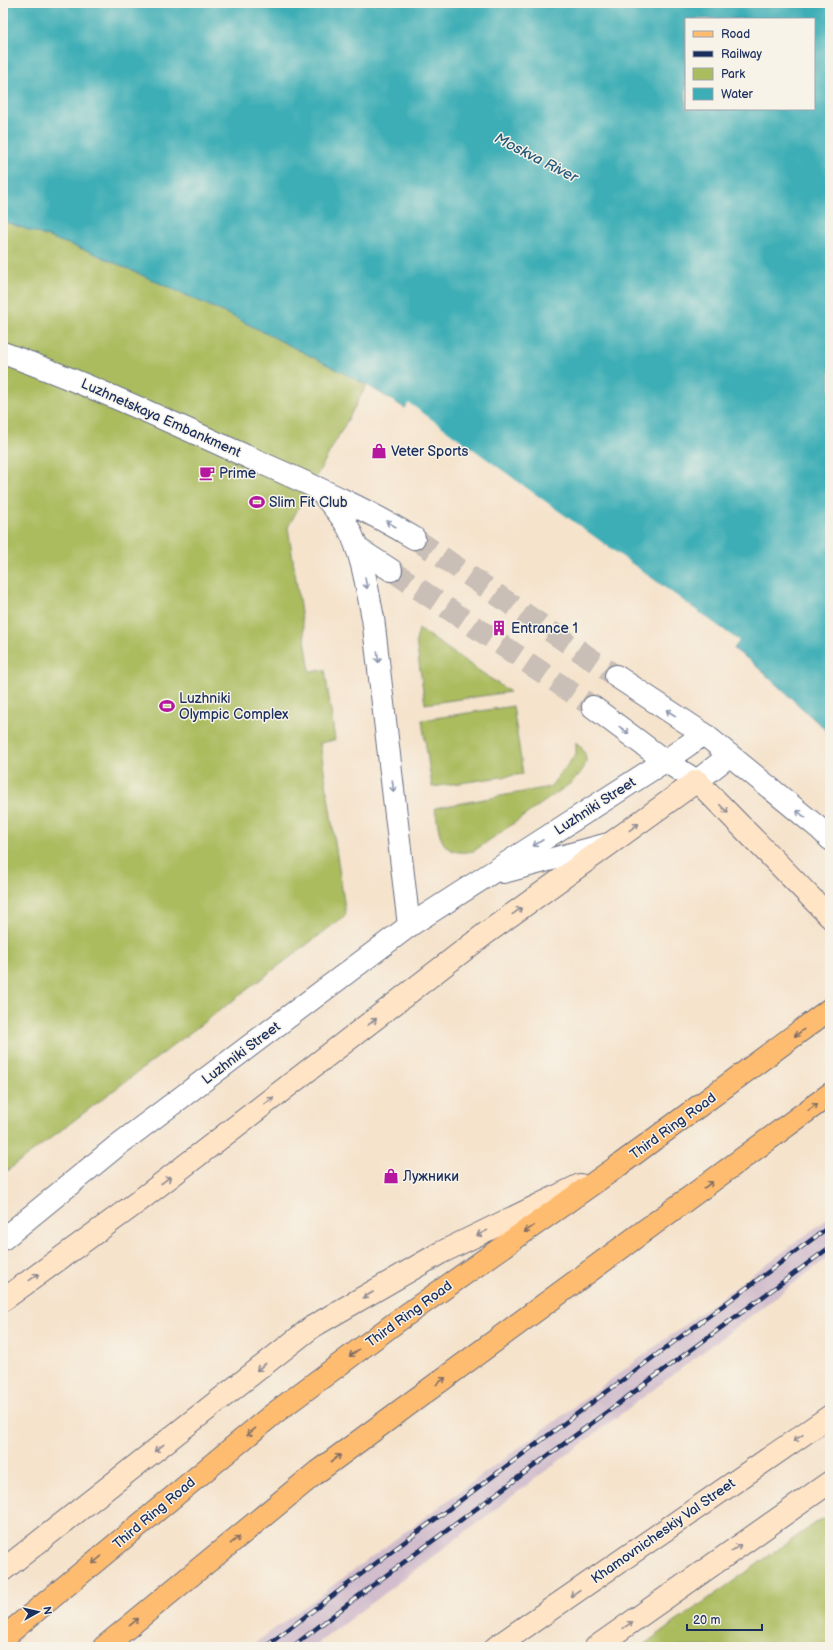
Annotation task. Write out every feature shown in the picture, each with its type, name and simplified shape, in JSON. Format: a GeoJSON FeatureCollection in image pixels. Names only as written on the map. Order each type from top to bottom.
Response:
{"type":"FeatureCollection","features":[{"type":"Feature","properties":{"kind":"main road"},"geometry":{"type":"LineString","coordinates":[[3,1300],[135,1204],[485,934],[697,781],[830,916]]}},
{"type":"Feature","properties":{"kind":"main road","name":"Third Ring Road"},"geometry":{"type":"LineString","coordinates":[[3,1638],[272,1415],[399,1320],[618,1166],[830,1010]]}},
{"type":"Feature","properties":{"kind":"main road"},"geometry":{"type":"LineString","coordinates":[[104,1647],[318,1472],[830,1094]]}},
{"type":"Feature","properties":{"kind":"main road"},"geometry":{"type":"LineString","coordinates":[[3,1570],[312,1327],[440,1253],[618,1166]]}},
{"type":"Feature","properties":{"kind":"main road","name":"Khamovnicheskiy Val Street"},"geometry":{"type":"LineString","coordinates":[[496,1647],[830,1416]]}},
{"type":"Feature","properties":{"kind":"main road"},"geometry":{"type":"LineString","coordinates":[[596,1647],[830,1482]]}},
{"type":"Feature","properties":{"kind":"street","name":"Luzhnetskaya Embankment"},"geometry":{"type":"LineString","coordinates":[[3,353],[121,400],[317,488],[368,511],[414,538]]}},
{"type":"Feature","properties":{"kind":"street","name":"Luzhnetskaya Embankment"},"geometry":{"type":"LineString","coordinates":[[317,488],[335,508],[349,529],[357,548],[364,574],[373,618],[409,926]]}},
{"type":"Feature","properties":{"kind":"street"},"geometry":{"type":"LineString","coordinates":[[357,548],[391,570]]}},
{"type":"Feature","properties":{"kind":"street"},"geometry":{"type":"LineString","coordinates":[[616,676],[704,734],[830,839]]}},
{"type":"Feature","properties":{"kind":"street"},"geometry":{"type":"LineString","coordinates":[[593,707],[665,760],[697,781],[730,756]]}},
{"type":"Feature","properties":{"kind":"street","name":"Luzhniki Street"},"geometry":{"type":"LineString","coordinates":[[3,1239],[118,1145],[409,926],[704,734]]}},
{"type":"Feature","properties":{"kind":"street","name":"Luzhniki Street"},"geometry":{"type":"LineString","coordinates":[[486,877],[610,844]]}},
{"type":"Feature","properties":{"kind":"shaded area"},"geometry":{"type":"Polygon","coordinates":[[[830,1217],[830,1256],[313,1647],[250,1647],[830,1217]]]}},
{"type":"Feature","properties":{"kind":"green space","name":"Luzhniki Olympic Complex"},"geometry":{"type":"Polygon","coordinates":[[[3,221],[91,252],[234,317],[367,385],[288,527],[310,672],[325,670],[335,740],[320,743],[346,915],[3,1174],[3,221]]]}},
{"type":"Feature","properties":{"kind":"green space"},"geometry":{"type":"Polygon","coordinates":[[[419,629],[510,692],[425,704],[416,641],[419,629]]]}},
{"type":"Feature","properties":{"kind":"green space"},"geometry":{"type":"Polygon","coordinates":[[[513,706],[523,774],[432,787],[422,720],[513,706]]]}},
{"type":"Feature","properties":{"kind":"green space"},"geometry":{"type":"Polygon","coordinates":[[[576,742],[585,754],[586,764],[571,783],[474,851],[453,851],[443,842],[438,827],[435,808],[550,787],[576,754],[576,742]]]}},
{"type":"Feature","properties":{"kind":"green space"},"geometry":{"type":"Polygon","coordinates":[[[830,1517],[830,1647],[640,1647],[820,1520],[830,1517]]]}},
{"type":"Feature","properties":{"kind":"water","name":"Moskva River"},"geometry":{"type":"Polygon","coordinates":[[[3,3],[830,3],[830,734],[752,662],[734,649],[739,641],[409,404],[405,408],[367,385],[234,317],[91,252],[3,221],[3,3]]]}},
{"type":"Feature","properties":{"kind":"pier"},"geometry":{"type":"Polygon","coordinates":[[[409,403],[739,641],[732,650],[736,642],[409,406],[404,410],[409,403]]]}},
{"type":"Feature","properties":{"kind":"tunnel"},"geometry":{"type":"LineString","coordinates":[[414,538],[616,676]]}},
{"type":"Feature","properties":{"kind":"tunnel"},"geometry":{"type":"LineString","coordinates":[[391,570],[593,707]]}},
{"type":"Feature","properties":{"kind":"railway"},"geometry":{"type":"LineString","coordinates":[[265,1647],[830,1226]]}},
{"type":"Feature","properties":{"kind":"railway"},"geometry":{"type":"LineString","coordinates":[[292,1647],[369,1588],[830,1247]]}},
{"type":"Feature","properties":{"kind":"place","name":"Veter Sports"},"geometry":{"type":"Point","coordinates":[379,451]}},
{"type":"Feature","properties":{"kind":"place","name":"Prime"},"geometry":{"type":"Point","coordinates":[207,473]}},
{"type":"Feature","properties":{"kind":"place","name":"Slim Fit Club"},"geometry":{"type":"Point","coordinates":[257,502]}},
{"type":"Feature","properties":{"kind":"place","name":"Entrance 1"},"geometry":{"type":"Point","coordinates":[499,628]}},
{"type":"Feature","properties":{"kind":"place","name":"Luzhniki Olympic Complex"},"geometry":{"type":"Point","coordinates":[167,706]}},
{"type":"Feature","properties":{"kind":"place","name":"Лужники"},"geometry":{"type":"Point","coordinates":[391,1176]}}]}
